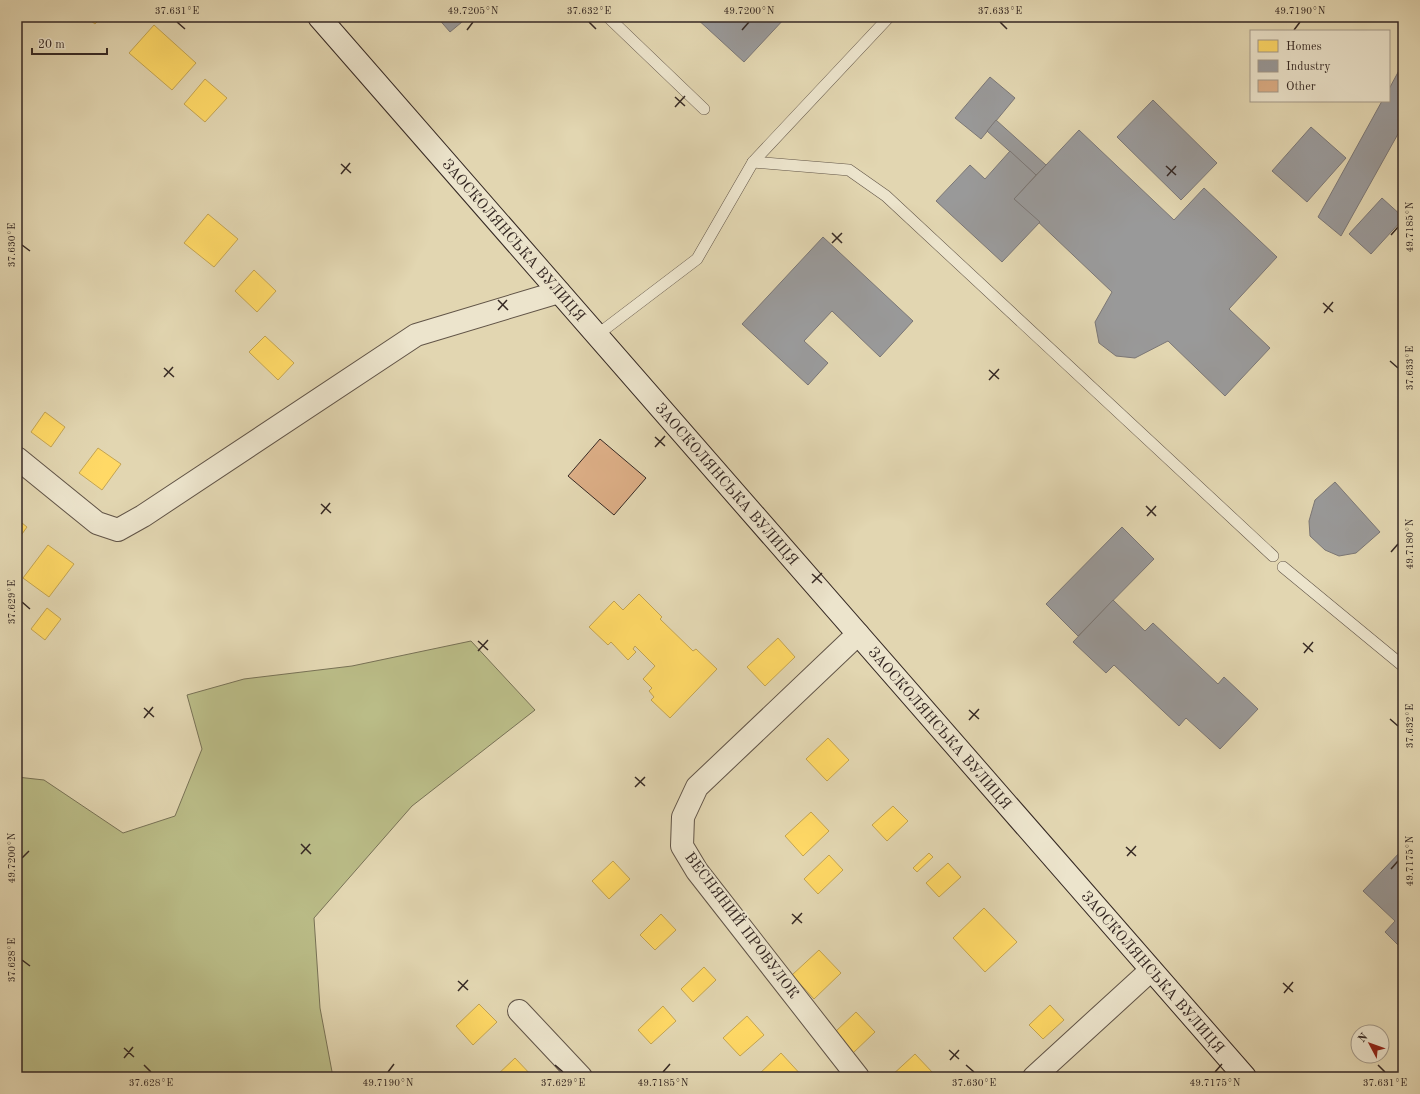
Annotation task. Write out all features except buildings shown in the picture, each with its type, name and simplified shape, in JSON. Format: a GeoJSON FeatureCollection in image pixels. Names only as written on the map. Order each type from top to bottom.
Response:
{"type":"FeatureCollection","features":[{"type":"Feature","properties":{"kind":"street","name":"ЗАОСКОЛЯНСЬКА ВУЛИЦЯ"},"geometry":{"type":"LineString","coordinates":[[319,17],[1245,1077]]}},
{"type":"Feature","properties":{"kind":"street"},"geometry":{"type":"LineString","coordinates":[[17,458],[97,523],[118,530],[143,516],[416,335],[559,292]]}},
{"type":"Feature","properties":{"kind":"street","name":"ВЕСНЯНИЙ ПРОВУЛОК"},"geometry":{"type":"LineString","coordinates":[[858,634],[697,787],[684,817],[682,846],[697,871],[858,1077]]}},
{"type":"Feature","properties":{"kind":"street"},"geometry":{"type":"LineString","coordinates":[[1034,1077],[1151,970]]}},
{"type":"Feature","properties":{"kind":"street"},"geometry":{"type":"LineString","coordinates":[[519,1011],[581,1077]]}},
{"type":"Feature","properties":{"kind":"lane"},"geometry":{"type":"LineString","coordinates":[[608,17],[704,109]]}},
{"type":"Feature","properties":{"kind":"lane"},"geometry":{"type":"LineString","coordinates":[[597,335],[697,259],[753,162],[889,17]]}},
{"type":"Feature","properties":{"kind":"lane"},"geometry":{"type":"LineString","coordinates":[[753,162],[849,170],[886,196],[1273,556]]}},
{"type":"Feature","properties":{"kind":"lane"},"geometry":{"type":"LineString","coordinates":[[1283,567],[1403,666]]}},
{"type":"Feature","properties":{"kind":"green space"},"geometry":{"type":"Polygon","coordinates":[[[471,641],[535,710],[412,806],[314,918],[320,1008],[333,1077],[17,1077],[17,777],[44,780],[123,833],[175,816],[202,749],[187,695],[244,679],[352,666],[471,641]]]}}]}
